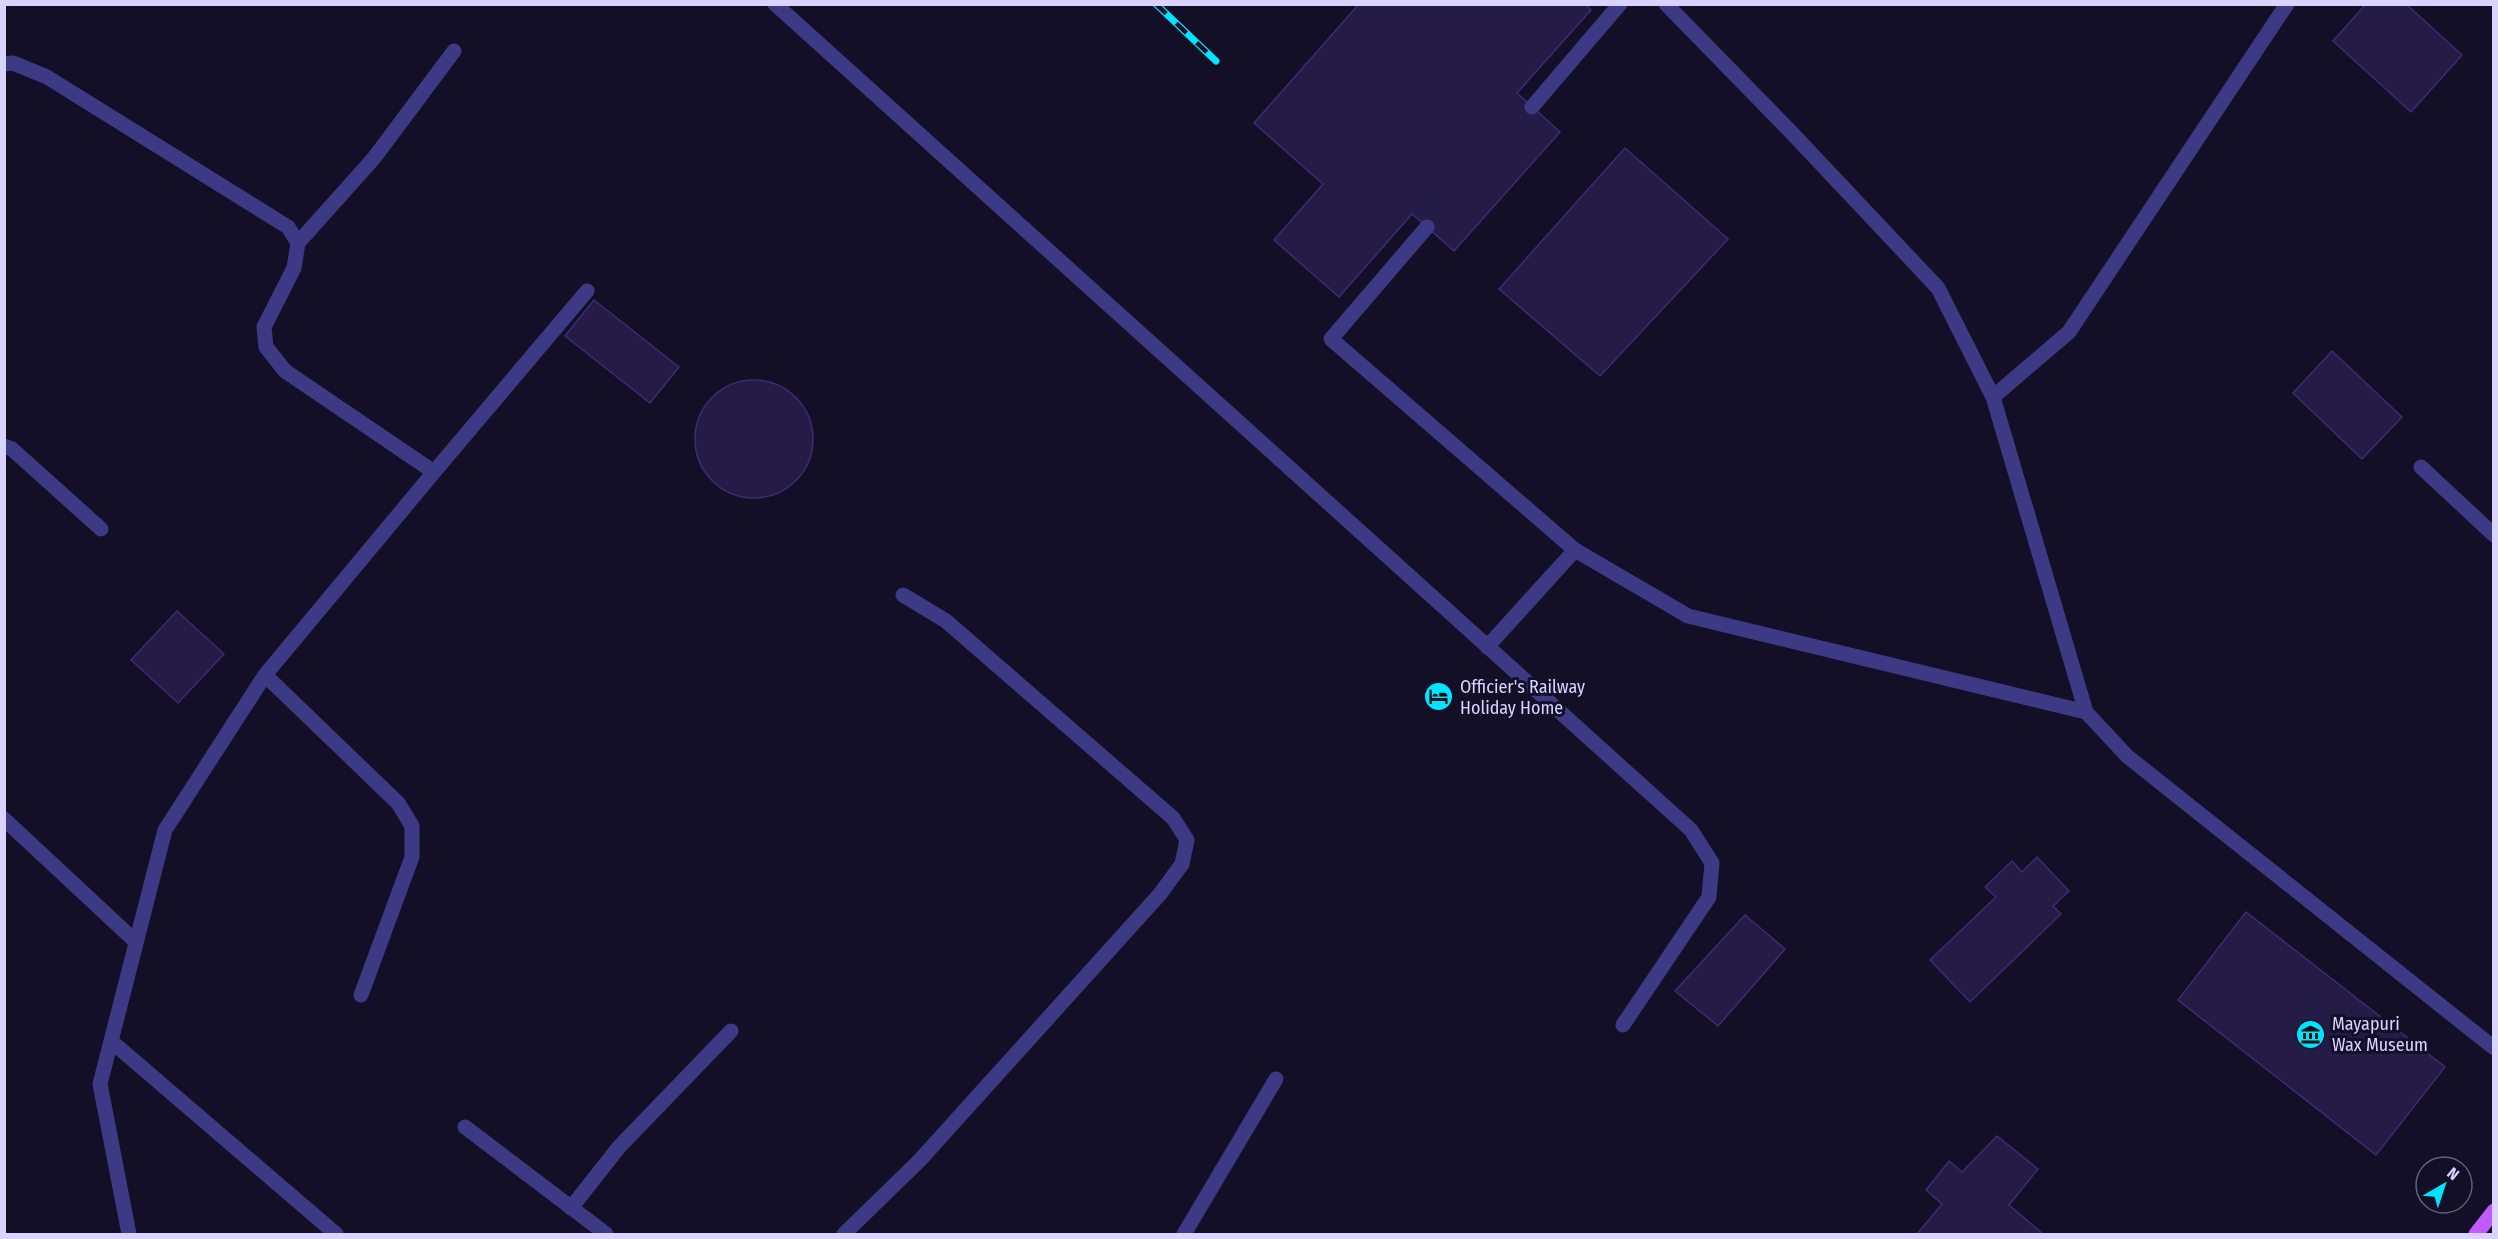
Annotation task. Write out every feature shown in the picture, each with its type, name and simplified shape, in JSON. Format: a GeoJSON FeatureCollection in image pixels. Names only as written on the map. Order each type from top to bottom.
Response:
{"type":"FeatureCollection","features":[{"type":"Feature","properties":{"kind":"main road"},"geometry":{"type":"LineString","coordinates":[[2476,1234],[2493,1211]]}},
{"type":"Feature","properties":{"kind":"street"},"geometry":{"type":"LineString","coordinates":[[775,4],[1691,830],[1712,863],[1709,897],[1623,1025]]}},
{"type":"Feature","properties":{"kind":"street"},"geometry":{"type":"LineString","coordinates":[[1532,107],[1620,4]]}},
{"type":"Feature","properties":{"kind":"street"},"geometry":{"type":"LineString","coordinates":[[1666,4],[1938,288],[1993,397],[2086,712],[2127,756],[2493,1048]]}},
{"type":"Feature","properties":{"kind":"street"},"geometry":{"type":"LineString","coordinates":[[1993,397],[2069,332],[2287,4]]}},
{"type":"Feature","properties":{"kind":"street"},"geometry":{"type":"LineString","coordinates":[[434,472],[285,371],[266,347],[264,327],[294,268],[298,243],[374,158],[454,51]]}},
{"type":"Feature","properties":{"kind":"street"},"geometry":{"type":"LineString","coordinates":[[4,64],[13,63],[46,77],[288,227],[298,243]]}},
{"type":"Feature","properties":{"kind":"street"},"geometry":{"type":"LineString","coordinates":[[1427,227],[1331,339],[1575,550],[1688,616],[2086,712]]}},
{"type":"Feature","properties":{"kind":"street"},"geometry":{"type":"LineString","coordinates":[[129,1234],[100,1084],[165,830],[265,675],[587,291]]}},
{"type":"Feature","properties":{"kind":"street"},"geometry":{"type":"LineString","coordinates":[[4,446],[12,449],[101,529]]}},
{"type":"Feature","properties":{"kind":"street"},"geometry":{"type":"LineString","coordinates":[[2421,467],[2493,535]]}},
{"type":"Feature","properties":{"kind":"street"},"geometry":{"type":"LineString","coordinates":[[1487,647],[1575,550]]}},
{"type":"Feature","properties":{"kind":"street"},"geometry":{"type":"LineString","coordinates":[[844,1234],[920,1160],[1160,894],[1182,864],[1187,840],[1173,818],[946,621],[903,595]]}},
{"type":"Feature","properties":{"kind":"street"},"geometry":{"type":"LineString","coordinates":[[265,675],[398,803],[412,826],[412,857],[361,995]]}},
{"type":"Feature","properties":{"kind":"street"},"geometry":{"type":"LineString","coordinates":[[7,827],[135,941]]}},
{"type":"Feature","properties":{"kind":"street"},"geometry":{"type":"LineString","coordinates":[[571,1208],[620,1147],[731,1031]]}},
{"type":"Feature","properties":{"kind":"street"},"geometry":{"type":"LineString","coordinates":[[111,1041],[336,1234]]}},
{"type":"Feature","properties":{"kind":"street"},"geometry":{"type":"LineString","coordinates":[[1184,1234],[1276,1079]]}},
{"type":"Feature","properties":{"kind":"street"},"geometry":{"type":"LineString","coordinates":[[465,1127],[606,1234]]}},
{"type":"Feature","properties":{"kind":"building"},"geometry":{"type":"Polygon","coordinates":[[[1359,4],[1585,4],[1591,10],[1517,93],[1560,132],[1454,251],[1412,214],[1339,297],[1274,240],[1323,184],[1254,123],[1359,4]]]}},
{"type":"Feature","properties":{"kind":"building"},"geometry":{"type":"Polygon","coordinates":[[[2366,4],[2406,4],[2462,55],[2411,112],[2333,41],[2366,4]]]}},
{"type":"Feature","properties":{"kind":"building"},"geometry":{"type":"Polygon","coordinates":[[[1625,148],[1728,239],[1600,376],[1499,289],[1625,148]]]}},
{"type":"Feature","properties":{"kind":"building"},"geometry":{"type":"Polygon","coordinates":[[[594,300],[679,367],[650,403],[565,336],[594,300]]]}},
{"type":"Feature","properties":{"kind":"building"},"geometry":{"type":"Polygon","coordinates":[[[2332,351],[2402,417],[2362,459],[2293,393],[2332,351]]]}},
{"type":"Feature","properties":{"kind":"building"},"geometry":{"type":"Polygon","coordinates":[[[754,380],[777,384],[796,397],[809,416],[813,439],[809,462],[796,481],[777,494],[754,498],[731,494],[712,481],[699,462],[695,439],[699,416],[712,397],[731,384],[754,380]]]}},
{"type":"Feature","properties":{"kind":"building"},"geometry":{"type":"Polygon","coordinates":[[[177,611],[224,654],[178,703],[131,660],[177,611]]]}},
{"type":"Feature","properties":{"kind":"building"},"geometry":{"type":"Polygon","coordinates":[[[2037,857],[2069,891],[2053,906],[2061,914],[1970,1002],[1930,960],[1996,897],[1985,887],[2012,861],[2022,872],[2037,857]]]}},
{"type":"Feature","properties":{"kind":"building","name":"Mayapuri Wax Museum"},"geometry":{"type":"Polygon","coordinates":[[[2246,912],[2445,1067],[2376,1155],[2178,1000],[2246,912]]]}},
{"type":"Feature","properties":{"kind":"building"},"geometry":{"type":"Polygon","coordinates":[[[1745,915],[1785,949],[1718,1026],[1675,991],[1745,915]]]}},
{"type":"Feature","properties":{"kind":"building"},"geometry":{"type":"Polygon","coordinates":[[[1997,1136],[2038,1169],[2009,1205],[2043,1234],[1917,1234],[1942,1204],[1926,1190],[1949,1161],[1962,1172],[1997,1136]]]}},
{"type":"Feature","properties":{"kind":"railway"},"geometry":{"type":"LineString","coordinates":[[1156,4],[1216,61]]}},
{"type":"Feature","properties":{"kind":"place","name":"Officier's Railway Holiday Home"},"geometry":{"type":"Point","coordinates":[1439,697]}},
{"type":"Feature","properties":{"kind":"place","name":"Mayapuri Wax Museum"},"geometry":{"type":"Point","coordinates":[2311,1034]}}]}
